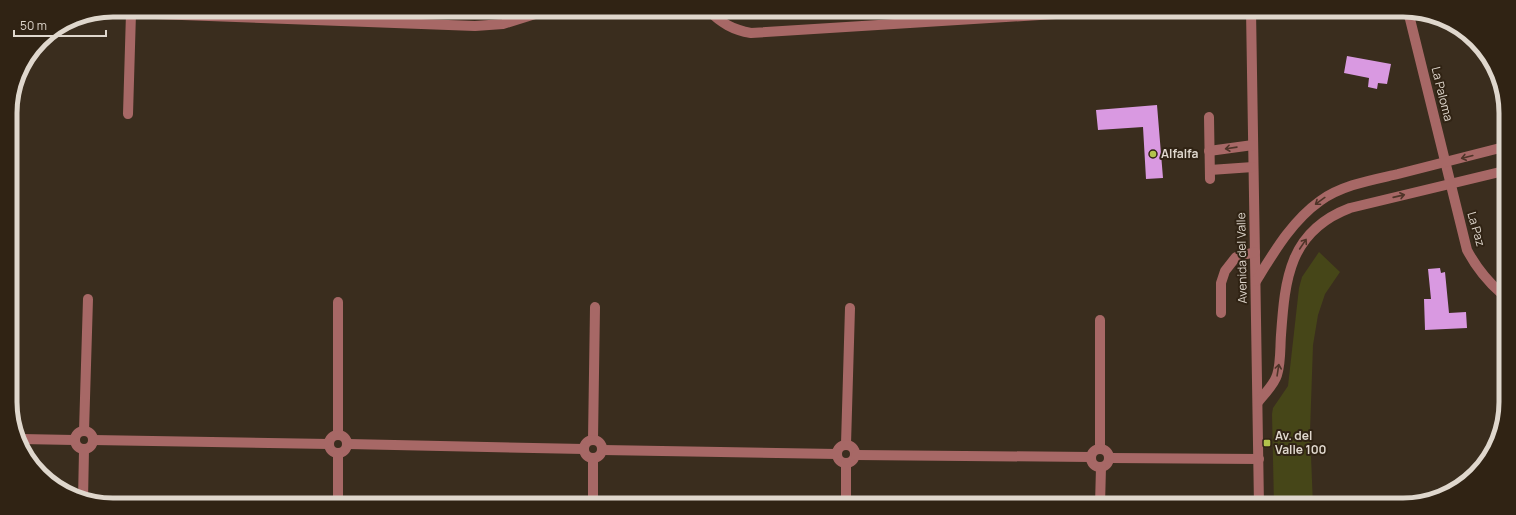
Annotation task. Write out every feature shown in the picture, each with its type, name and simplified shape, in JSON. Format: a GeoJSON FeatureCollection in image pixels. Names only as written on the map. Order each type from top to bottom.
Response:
{"type":"FeatureCollection","features":[{"type":"Feature","properties":{"kind":"street"},"geometry":{"type":"LineString","coordinates":[[128,114],[131,17]]}},
{"type":"Feature","properties":{"kind":"street"},"geometry":{"type":"LineString","coordinates":[[217,17],[474,26],[508,22],[525,17]]}},
{"type":"Feature","properties":{"kind":"street"},"geometry":{"type":"LineString","coordinates":[[716,17],[727,26],[751,33],[985,17]]}},
{"type":"Feature","properties":{"kind":"street","name":"Avenida del Valle"},"geometry":{"type":"LineString","coordinates":[[1251,17],[1259,498]]}},
{"type":"Feature","properties":{"kind":"street","name":"La Paloma"},"geometry":{"type":"LineString","coordinates":[[1410,18],[1450,184]]}},
{"type":"Feature","properties":{"kind":"street"},"geometry":{"type":"LineString","coordinates":[[1209,117],[1210,174],[1253,167]]}},
{"type":"Feature","properties":{"kind":"street"},"geometry":{"type":"LineString","coordinates":[[1209,151],[1253,145]]}},
{"type":"Feature","properties":{"kind":"street"},"geometry":{"type":"LineString","coordinates":[[1256,281],[1281,242],[1296,223],[1328,195],[1372,180],[1499,148]]}},
{"type":"Feature","properties":{"kind":"street"},"geometry":{"type":"LineString","coordinates":[[1258,402],[1277,376],[1284,298],[1288,279],[1295,257],[1310,233],[1326,219],[1350,208],[1499,172]]}},
{"type":"Feature","properties":{"kind":"street","name":"La Paz"},"geometry":{"type":"LineString","coordinates":[[1450,184],[1467,250],[1478,269],[1499,291]]}},
{"type":"Feature","properties":{"kind":"street"},"geometry":{"type":"LineString","coordinates":[[1221,313],[1221,283],[1225,271],[1236,257],[1255,252]]}},
{"type":"Feature","properties":{"kind":"street"},"geometry":{"type":"LineString","coordinates":[[84,431],[88,298]]}},
{"type":"Feature","properties":{"kind":"street"},"geometry":{"type":"LineString","coordinates":[[338,302],[338,435]]}},
{"type":"Feature","properties":{"kind":"street"},"geometry":{"type":"LineString","coordinates":[[593,439],[595,307]]}},
{"type":"Feature","properties":{"kind":"street"},"geometry":{"type":"LineString","coordinates":[[846,444],[850,308]]}},
{"type":"Feature","properties":{"kind":"street"},"geometry":{"type":"LineString","coordinates":[[1100,320],[1100,448]]}},
{"type":"Feature","properties":{"kind":"street"},"geometry":{"type":"LineString","coordinates":[[84,431],[76,435],[74,440],[76,446],[84,450]]}},
{"type":"Feature","properties":{"kind":"street"},"geometry":{"type":"LineString","coordinates":[[84,431],[92,435],[93,440],[91,446],[84,450]]}},
{"type":"Feature","properties":{"kind":"street"},"geometry":{"type":"LineString","coordinates":[[329,444],[331,439],[338,435]]}},
{"type":"Feature","properties":{"kind":"street"},"geometry":{"type":"LineString","coordinates":[[338,435],[346,439],[348,444],[346,450],[338,454]]}},
{"type":"Feature","properties":{"kind":"street"},"geometry":{"type":"LineString","coordinates":[[25,439],[74,440]]}},
{"type":"Feature","properties":{"kind":"street"},"geometry":{"type":"LineString","coordinates":[[593,439],[599,441],[602,450],[598,457],[593,458],[586,455],[584,449],[585,444],[593,439]]}},
{"type":"Feature","properties":{"kind":"street"},"geometry":{"type":"LineString","coordinates":[[93,440],[329,444]]}},
{"type":"Feature","properties":{"kind":"street"},"geometry":{"type":"LineString","coordinates":[[329,444],[333,452],[338,454]]}},
{"type":"Feature","properties":{"kind":"street"},"geometry":{"type":"LineString","coordinates":[[348,444],[584,449]]}},
{"type":"Feature","properties":{"kind":"street"},"geometry":{"type":"LineString","coordinates":[[846,444],[854,448],[856,455],[852,462],[846,463],[839,459],[837,451],[840,446],[846,444]]}},
{"type":"Feature","properties":{"kind":"street"},"geometry":{"type":"LineString","coordinates":[[1100,448],[1106,450],[1110,461],[1106,466],[1100,468],[1095,466],[1091,458],[1093,452],[1100,448]]}},
{"type":"Feature","properties":{"kind":"street"},"geometry":{"type":"LineString","coordinates":[[83,493],[84,450]]}},
{"type":"Feature","properties":{"kind":"street"},"geometry":{"type":"LineString","coordinates":[[602,450],[837,454]]}},
{"type":"Feature","properties":{"kind":"street"},"geometry":{"type":"LineString","coordinates":[[338,454],[338,498]]}},
{"type":"Feature","properties":{"kind":"street"},"geometry":{"type":"LineString","coordinates":[[856,455],[1091,458]]}},
{"type":"Feature","properties":{"kind":"street"},"geometry":{"type":"LineString","coordinates":[[593,458],[593,498]]}},
{"type":"Feature","properties":{"kind":"street"},"geometry":{"type":"LineString","coordinates":[[1110,458],[1258,459]]}},
{"type":"Feature","properties":{"kind":"street"},"geometry":{"type":"LineString","coordinates":[[846,463],[846,498]]}},
{"type":"Feature","properties":{"kind":"street"},"geometry":{"type":"LineString","coordinates":[[1100,468],[1100,498]]}},
{"type":"Feature","properties":{"kind":"shaded area"},"geometry":{"type":"Polygon","coordinates":[[[1319,252],[1340,272],[1325,294],[1318,315],[1313,345],[1310,432],[1313,498],[1274,498],[1272,414],[1273,408],[1288,386],[1299,288],[1302,277],[1319,252]]]}},
{"type":"Feature","properties":{"kind":"building"},"geometry":{"type":"Polygon","coordinates":[[[1347,56],[1391,64],[1387,84],[1378,83],[1377,89],[1368,87],[1369,78],[1344,73],[1347,56]]]}},
{"type":"Feature","properties":{"kind":"building","name":"Alfalfa"},"geometry":{"type":"Polygon","coordinates":[[[1157,105],[1163,178],[1146,179],[1143,127],[1098,130],[1096,110],[1157,105]]]}},
{"type":"Feature","properties":{"kind":"building"},"geometry":{"type":"Polygon","coordinates":[[[1440,268],[1441,273],[1445,272],[1449,313],[1466,312],[1467,328],[1425,330],[1424,299],[1431,299],[1428,269],[1440,268]]]}},
{"type":"Feature","properties":{"kind":"place","name":"Alfalfa"},"geometry":{"type":"Point","coordinates":[1153,154]}},
{"type":"Feature","properties":{"kind":"place","name":"Av. del Valle 100"},"geometry":{"type":"Point","coordinates":[1267,443]}}]}
